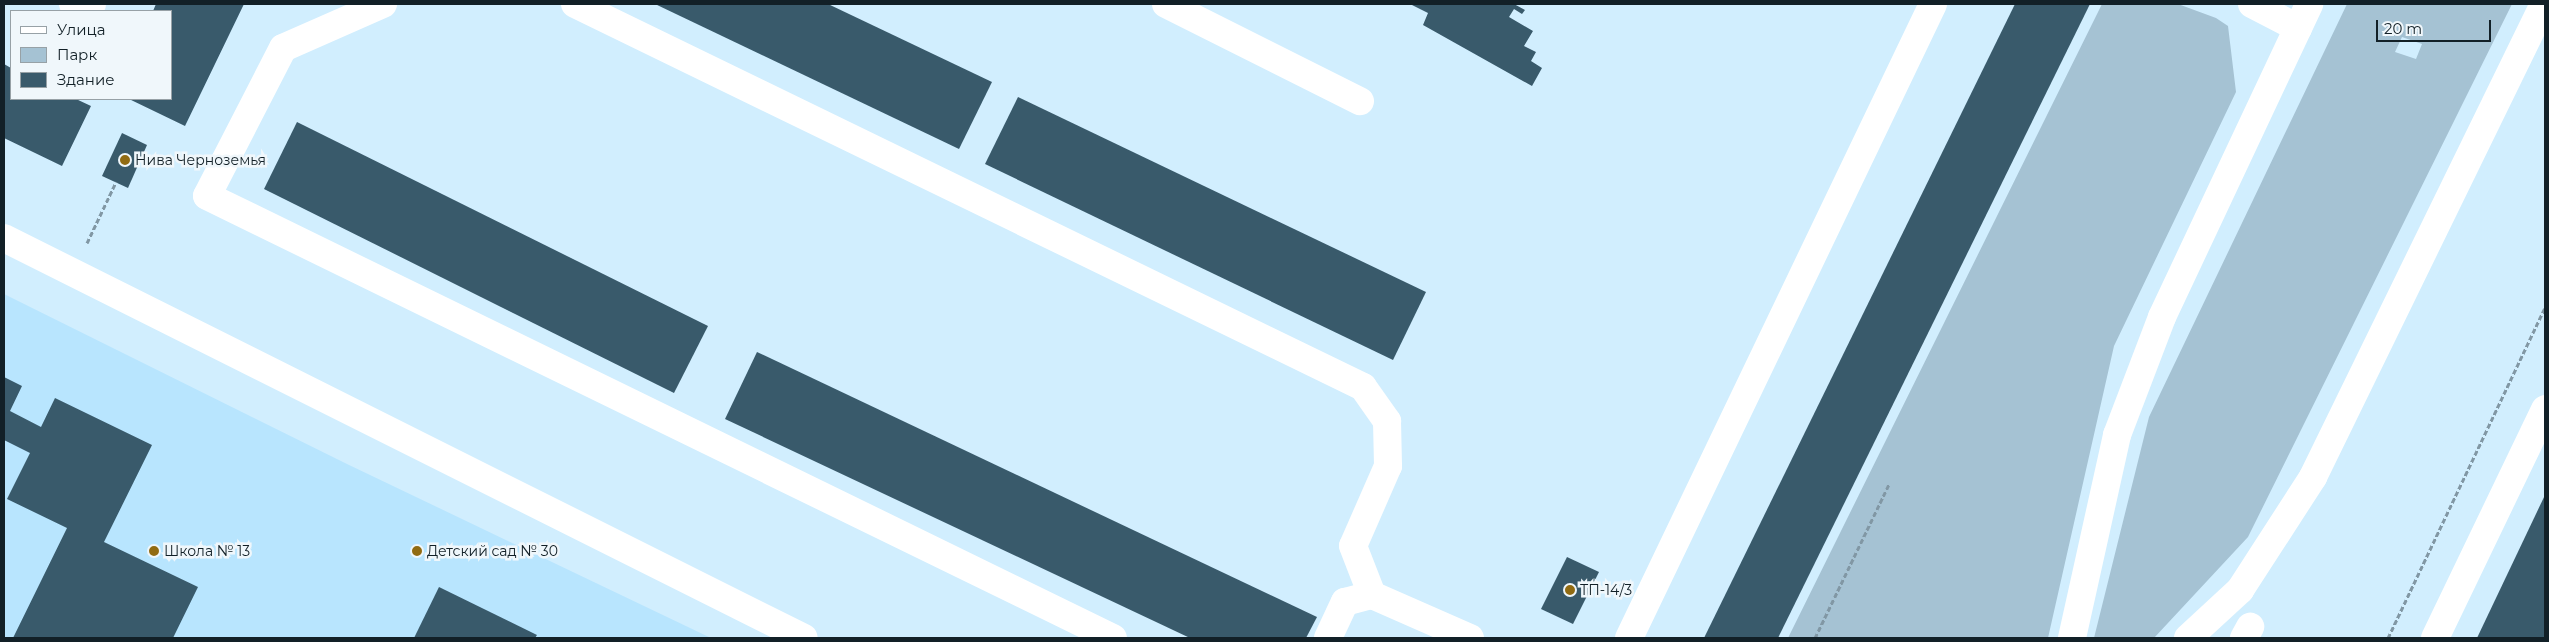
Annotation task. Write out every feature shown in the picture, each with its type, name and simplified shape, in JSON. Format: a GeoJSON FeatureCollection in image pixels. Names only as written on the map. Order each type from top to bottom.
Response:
{"type":"FeatureCollection","features":[{"type":"Feature","properties":{"kind":"main road"},"geometry":{"type":"LineString","coordinates":[[73,4],[86,10]]}},
{"type":"Feature","properties":{"kind":"main road"},"geometry":{"type":"LineString","coordinates":[[383,4],[282,48],[207,196],[1113,638]]}},
{"type":"Feature","properties":{"kind":"main road"},"geometry":{"type":"LineString","coordinates":[[575,4],[1363,387],[1387,421],[1388,466],[1353,546],[1372,595]]}},
{"type":"Feature","properties":{"kind":"main road"},"geometry":{"type":"LineString","coordinates":[[1166,4],[1360,101]]}},
{"type":"Feature","properties":{"kind":"main road"},"geometry":{"type":"LineString","coordinates":[[1630,638],[1933,4]]}},
{"type":"Feature","properties":{"kind":"main road"},"geometry":{"type":"LineString","coordinates":[[2072,638],[2117,435],[2162,317],[2304,16],[2252,4]]}},
{"type":"Feature","properties":{"kind":"main road"},"geometry":{"type":"LineString","coordinates":[[2188,638],[2240,590],[2313,477],[2538,35],[2544,4]]}},
{"type":"Feature","properties":{"kind":"main road"},"geometry":{"type":"LineString","coordinates":[[4,238],[804,638]]}},
{"type":"Feature","properties":{"kind":"main road"},"geometry":{"type":"LineString","coordinates":[[2435,638],[2545,409]]}},
{"type":"Feature","properties":{"kind":"main road"},"geometry":{"type":"LineString","coordinates":[[1328,638],[1345,602],[1372,595],[1470,638]]}},
{"type":"Feature","properties":{"kind":"path"},"geometry":{"type":"LineString","coordinates":[[72,272],[116,182]]}},
{"type":"Feature","properties":{"kind":"path"},"geometry":{"type":"LineString","coordinates":[[2388,638],[2545,308]]}},
{"type":"Feature","properties":{"kind":"path"},"geometry":{"type":"LineString","coordinates":[[1815,638],[1889,484]]}},
{"type":"Feature","properties":{"kind":"shaded area","name":"Школа № 13"},"geometry":{"type":"Polygon","coordinates":[[[4,294],[347,464],[711,638],[4,638],[4,294]]]}},
{"type":"Feature","properties":{"kind":"green space"},"geometry":{"type":"Polygon","coordinates":[[[2102,4],[2178,4],[2216,18],[2228,26],[2236,92],[2114,346],[2048,638],[1788,638],[2102,4]]]}},
{"type":"Feature","properties":{"kind":"green space"},"geometry":{"type":"Polygon","coordinates":[[[2347,4],[2512,4],[2248,537],[2154,638],[2094,638],[2149,417],[2347,4]],[[2402,37],[2395,52],[2416,59],[2422,44],[2402,37]]]}},
{"type":"Feature","properties":{"kind":"building"},"geometry":{"type":"Polygon","coordinates":[[[156,4],[244,4],[185,126],[131,100],[172,100],[172,10],[153,10],[156,4]]]}},
{"type":"Feature","properties":{"kind":"building"},"geometry":{"type":"Polygon","coordinates":[[[655,4],[828,4],[992,82],[959,149],[655,4]]]}},
{"type":"Feature","properties":{"kind":"building"},"geometry":{"type":"Polygon","coordinates":[[[1410,4],[1514,4],[1525,10],[1522,14],[1514,9],[1509,17],[1533,31],[1524,46],[1536,52],[1531,61],[1542,68],[1532,86],[1423,25],[1428,13],[1410,4]]]}},
{"type":"Feature","properties":{"kind":"building"},"geometry":{"type":"Polygon","coordinates":[[[2015,4],[2090,4],[1778,638],[1704,638],[2015,4]]]}},
{"type":"Feature","properties":{"kind":"building"},"geometry":{"type":"Polygon","coordinates":[[[4,64],[10,67],[10,100],[78,100],[91,106],[62,166],[4,138],[4,64]]]}},
{"type":"Feature","properties":{"kind":"building"},"geometry":{"type":"Polygon","coordinates":[[[1018,97],[1426,292],[1393,360],[985,164],[1018,97]]]}},
{"type":"Feature","properties":{"kind":"building"},"geometry":{"type":"Polygon","coordinates":[[[297,122],[708,326],[674,393],[264,189],[297,122]]]}},
{"type":"Feature","properties":{"kind":"building","name":"Нива Черноземья"},"geometry":{"type":"Polygon","coordinates":[[[122,133],[147,145],[128,188],[102,176],[122,133]]]}},
{"type":"Feature","properties":{"kind":"building"},"geometry":{"type":"Polygon","coordinates":[[[757,352],[1317,617],[1306,638],[1190,638],[725,419],[757,352]]]}},
{"type":"Feature","properties":{"kind":"building"},"geometry":{"type":"Polygon","coordinates":[[[4,377],[22,386],[10,411],[41,427],[55,398],[152,445],[104,542],[198,587],[173,638],[13,638],[67,528],[7,499],[30,453],[4,440],[4,377]]]}},
{"type":"Feature","properties":{"kind":"building"},"geometry":{"type":"Polygon","coordinates":[[[2545,495],[2545,638],[2477,638],[2545,495]]]}},
{"type":"Feature","properties":{"kind":"building","name":"ТП-14/3"},"geometry":{"type":"Polygon","coordinates":[[[1567,557],[1599,572],[1573,624],[1541,609],[1567,557]]]}},
{"type":"Feature","properties":{"kind":"building"},"geometry":{"type":"Polygon","coordinates":[[[439,587],[537,635],[535,638],[414,638],[439,587]]]}},
{"type":"Feature","properties":{"kind":"place","name":"Нива Черноземья"},"geometry":{"type":"Point","coordinates":[125,160]}},
{"type":"Feature","properties":{"kind":"place","name":"Школа № 13"},"geometry":{"type":"Point","coordinates":[154,551]}},
{"type":"Feature","properties":{"kind":"place","name":"Детский сад № 30"},"geometry":{"type":"Point","coordinates":[417,551]}},
{"type":"Feature","properties":{"kind":"place","name":"ТП-14/3"},"geometry":{"type":"Point","coordinates":[1570,590]}}]}
